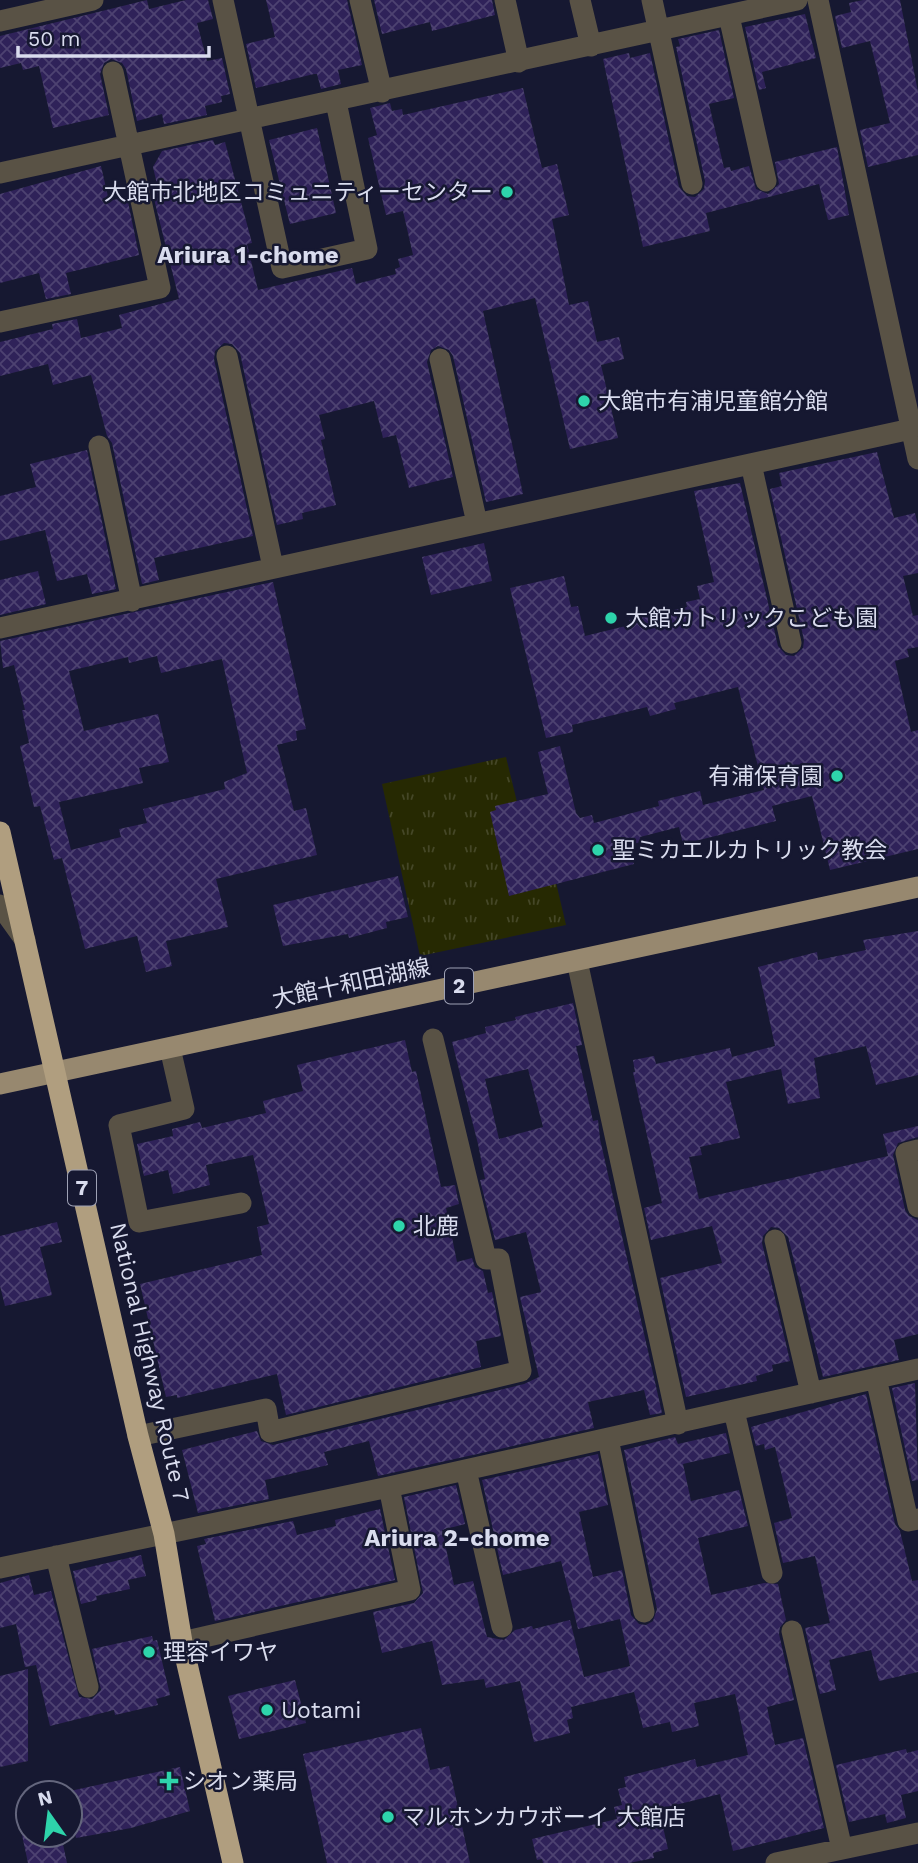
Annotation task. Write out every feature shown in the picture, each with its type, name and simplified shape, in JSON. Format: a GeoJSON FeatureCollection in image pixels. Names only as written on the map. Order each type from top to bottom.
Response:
{"type":"FeatureCollection","features":[{"type":"Feature","properties":{"kind":"highway","name":"National Highway Route 7"},"geometry":{"type":"LineString","coordinates":[[0,832],[138,1436],[164,1534],[183,1642],[233,1863]]}},
{"type":"Feature","properties":{"kind":"main road","name":"大館十和田湖線"},"geometry":{"type":"LineString","coordinates":[[0,1084],[918,887]]}},
{"type":"Feature","properties":{"kind":"street"},"geometry":{"type":"LineString","coordinates":[[0,21],[93,0]]}},
{"type":"Feature","properties":{"kind":"street"},"geometry":{"type":"LineString","coordinates":[[223,0],[282,268],[367,249],[336,102]]}},
{"type":"Feature","properties":{"kind":"street"},"geometry":{"type":"LineString","coordinates":[[360,0],[382,92]]}},
{"type":"Feature","properties":{"kind":"street"},"geometry":{"type":"LineString","coordinates":[[505,0],[519,62]]}},
{"type":"Feature","properties":{"kind":"street"},"geometry":{"type":"LineString","coordinates":[[580,0],[591,46]]}},
{"type":"Feature","properties":{"kind":"street"},"geometry":{"type":"LineString","coordinates":[[652,0],[692,184]]}},
{"type":"Feature","properties":{"kind":"street"},"geometry":{"type":"LineString","coordinates":[[0,173],[131,147],[797,0]]}},
{"type":"Feature","properties":{"kind":"street"},"geometry":{"type":"LineString","coordinates":[[818,0],[918,459]]}},
{"type":"Feature","properties":{"kind":"street"},"geometry":{"type":"LineString","coordinates":[[729,16],[766,181]]}},
{"type":"Feature","properties":{"kind":"street"},"geometry":{"type":"LineString","coordinates":[[0,322],[160,289],[113,72]]}},
{"type":"Feature","properties":{"kind":"street"},"geometry":{"type":"LineString","coordinates":[[227,356],[273,567]]}},
{"type":"Feature","properties":{"kind":"street"},"geometry":{"type":"LineString","coordinates":[[440,359],[477,523]]}},
{"type":"Feature","properties":{"kind":"street"},"geometry":{"type":"LineString","coordinates":[[0,628],[911,429]]}},
{"type":"Feature","properties":{"kind":"street"},"geometry":{"type":"LineString","coordinates":[[99,446],[132,601]]}},
{"type":"Feature","properties":{"kind":"street"},"geometry":{"type":"LineString","coordinates":[[751,464],[790,643]]}},
{"type":"Feature","properties":{"kind":"street"},"geometry":{"type":"LineString","coordinates":[[0,905],[25,940]]}},
{"type":"Feature","properties":{"kind":"street"},"geometry":{"type":"LineString","coordinates":[[577,961],[678,1423]]}},
{"type":"Feature","properties":{"kind":"street"},"geometry":{"type":"LineString","coordinates":[[138,1436],[266,1409],[270,1433],[521,1371],[499,1259],[486,1259],[433,1039]]}},
{"type":"Feature","properties":{"kind":"street"},"geometry":{"type":"LineString","coordinates":[[170,1048],[184,1109],[118,1125],[139,1222],[241,1203]]}},
{"type":"Feature","properties":{"kind":"street"},"geometry":{"type":"LineString","coordinates":[[918,1150],[906,1153],[918,1207]]}},
{"type":"Feature","properties":{"kind":"street"},"geometry":{"type":"LineString","coordinates":[[775,1240],[811,1393]]}},
{"type":"Feature","properties":{"kind":"street"},"geometry":{"type":"LineString","coordinates":[[0,1567],[389,1487],[918,1369]]}},
{"type":"Feature","properties":{"kind":"street"},"geometry":{"type":"LineString","coordinates":[[876,1378],[908,1521],[918,1518]]}},
{"type":"Feature","properties":{"kind":"street"},"geometry":{"type":"LineString","coordinates":[[734,1411],[772,1573]]}},
{"type":"Feature","properties":{"kind":"street"},"geometry":{"type":"LineString","coordinates":[[608,1439],[643,1612]]}},
{"type":"Feature","properties":{"kind":"street"},"geometry":{"type":"LineString","coordinates":[[466,1470],[502,1627]]}},
{"type":"Feature","properties":{"kind":"street"},"geometry":{"type":"LineString","coordinates":[[183,1642],[410,1590],[389,1487]]}},
{"type":"Feature","properties":{"kind":"street"},"geometry":{"type":"LineString","coordinates":[[56,1556],[88,1687]]}},
{"type":"Feature","properties":{"kind":"street"},"geometry":{"type":"LineString","coordinates":[[792,1632],[842,1849]]}},
{"type":"Feature","properties":{"kind":"street"},"geometry":{"type":"LineString","coordinates":[[776,1863],[918,1833]]}},
{"type":"Feature","properties":{"kind":"green space"},"geometry":{"type":"Polygon","coordinates":[[[506,757],[517,802],[536,798],[566,925],[420,956],[382,784],[506,757]]]}},
{"type":"Feature","properties":{"kind":"building"},"geometry":{"type":"Polygon","coordinates":[[[147,0],[149,9],[186,0],[208,0],[213,19],[197,23],[207,61],[222,58],[230,94],[221,96],[222,102],[205,106],[207,115],[164,124],[162,114],[137,121],[126,69],[122,63],[111,59],[104,63],[100,74],[109,115],[53,128],[39,66],[23,70],[21,63],[0,68],[0,36],[147,0]]]}},
{"type":"Feature","properties":{"kind":"building"},"geometry":{"type":"Polygon","coordinates":[[[266,0],[347,0],[362,65],[338,70],[341,84],[321,89],[317,74],[256,88],[246,44],[275,37],[266,0]]]}},
{"type":"Feature","properties":{"kind":"building"},"geometry":{"type":"Polygon","coordinates":[[[374,0],[492,0],[495,15],[432,31],[430,22],[382,34],[374,0]]]}},
{"type":"Feature","properties":{"kind":"building"},"geometry":{"type":"Polygon","coordinates":[[[863,0],[900,0],[918,92],[918,155],[868,167],[860,130],[890,123],[870,41],[842,48],[835,16],[851,12],[849,3],[863,0]]]}},
{"type":"Feature","properties":{"kind":"building"},"geometry":{"type":"Polygon","coordinates":[[[805,14],[816,58],[762,72],[766,88],[759,90],[745,27],[805,14]]]}},
{"type":"Feature","properties":{"kind":"building"},"geometry":{"type":"Polygon","coordinates":[[[719,30],[734,98],[709,104],[724,168],[730,167],[731,171],[749,166],[756,189],[768,194],[779,184],[775,162],[837,147],[849,215],[828,220],[819,184],[706,213],[710,231],[643,247],[603,59],[629,53],[630,58],[650,53],[679,187],[687,196],[695,197],[704,189],[705,181],[676,47],[680,46],[678,39],[719,30]]]}},
{"type":"Feature","properties":{"kind":"building"},"geometry":{"type":"Polygon","coordinates":[[[523,88],[542,168],[557,164],[569,215],[552,219],[569,305],[588,301],[597,342],[619,337],[624,359],[601,365],[618,438],[570,449],[535,298],[483,311],[523,494],[486,502],[453,356],[449,350],[438,346],[431,350],[427,362],[453,477],[409,488],[396,435],[383,438],[374,401],[319,415],[325,439],[321,440],[336,505],[302,513],[303,519],[277,525],[240,353],[232,344],[224,343],[215,351],[214,359],[253,536],[154,558],[159,580],[142,584],[112,443],[107,436],[91,375],[53,385],[48,364],[0,376],[0,342],[53,329],[52,324],[77,319],[81,338],[122,328],[119,315],[179,299],[152,191],[158,189],[153,167],[162,151],[213,140],[215,145],[225,142],[252,243],[247,244],[258,290],[352,268],[356,284],[396,274],[395,269],[400,267],[398,259],[413,255],[403,211],[386,215],[368,138],[377,135],[370,108],[390,103],[392,111],[402,109],[403,115],[523,88]]]}},
{"type":"Feature","properties":{"kind":"building"},"geometry":{"type":"Polygon","coordinates":[[[317,128],[336,213],[290,224],[269,140],[317,128]]]}},
{"type":"Feature","properties":{"kind":"building"},"geometry":{"type":"Polygon","coordinates":[[[101,166],[109,201],[127,197],[139,255],[66,273],[71,294],[46,299],[39,273],[0,283],[0,194],[101,166]]]}},
{"type":"Feature","properties":{"kind":"building"},"geometry":{"type":"Polygon","coordinates":[[[87,450],[116,589],[92,594],[87,574],[57,581],[45,530],[0,541],[0,496],[36,487],[30,464],[87,450]]]}},
{"type":"Feature","properties":{"kind":"building"},"geometry":{"type":"Polygon","coordinates":[[[877,452],[894,518],[915,513],[918,525],[918,573],[903,576],[913,616],[918,615],[918,647],[907,649],[909,657],[895,661],[911,732],[918,730],[918,849],[830,870],[812,796],[772,806],[776,821],[683,844],[679,827],[640,837],[641,842],[629,845],[634,864],[509,896],[490,812],[496,810],[495,806],[548,794],[538,752],[560,746],[576,813],[580,818],[592,815],[594,823],[659,806],[658,801],[700,791],[703,805],[764,790],[738,687],[674,703],[676,709],[650,716],[647,707],[572,725],[573,732],[546,738],[510,588],[564,576],[571,607],[578,606],[585,636],[630,625],[629,620],[687,607],[686,602],[700,599],[697,586],[714,582],[694,491],[740,483],[778,646],[786,655],[794,656],[803,648],[804,640],[770,489],[782,486],[779,473],[877,452]]]}},
{"type":"Feature","properties":{"kind":"building"},"geometry":{"type":"Polygon","coordinates":[[[484,543],[492,581],[431,595],[422,557],[484,543]]]}},
{"type":"Feature","properties":{"kind":"building"},"geometry":{"type":"Polygon","coordinates":[[[38,571],[46,604],[0,615],[0,580],[38,571]]]}},
{"type":"Feature","properties":{"kind":"building"},"geometry":{"type":"Polygon","coordinates":[[[273,582],[306,729],[296,731],[297,740],[277,745],[294,811],[306,808],[317,855],[216,879],[228,927],[166,941],[172,966],[146,972],[137,936],[85,949],[62,858],[54,860],[40,806],[34,807],[20,746],[29,743],[22,710],[25,710],[14,665],[3,668],[0,641],[273,582]],[[157,656],[129,663],[128,657],[69,671],[84,731],[158,714],[169,762],[139,768],[143,783],[59,802],[71,850],[121,837],[119,829],[147,823],[143,809],[225,789],[224,782],[247,773],[222,659],[161,673],[157,656]]]}},
{"type":"Feature","properties":{"kind":"building"},"geometry":{"type":"Polygon","coordinates":[[[398,876],[408,917],[386,922],[387,928],[349,938],[348,934],[283,946],[273,905],[398,876]]]}},
{"type":"Feature","properties":{"kind":"building"},"geometry":{"type":"Polygon","coordinates":[[[918,931],[918,1075],[876,1085],[866,1046],[814,1058],[820,1098],[788,1104],[781,1069],[726,1082],[740,1138],[700,1147],[702,1155],[689,1157],[699,1199],[888,1156],[883,1134],[918,1126],[918,1137],[898,1143],[893,1155],[905,1210],[909,1216],[918,1220],[918,1334],[894,1340],[899,1360],[823,1377],[788,1237],[779,1228],[771,1227],[763,1236],[762,1243],[790,1361],[772,1365],[773,1371],[756,1376],[757,1381],[686,1397],[660,1278],[722,1263],[712,1226],[651,1240],[644,1208],[662,1203],[633,1072],[633,1060],[654,1056],[656,1064],[730,1048],[732,1057],[775,1046],[758,967],[817,952],[818,960],[866,950],[863,940],[918,931]]]}},
{"type":"Feature","properties":{"kind":"building"},"geometry":{"type":"Polygon","coordinates":[[[573,1003],[582,1045],[576,1046],[593,1121],[598,1120],[600,1139],[662,1413],[650,1415],[644,1390],[588,1402],[594,1428],[378,1476],[369,1441],[324,1452],[328,1465],[265,1480],[269,1499],[198,1513],[182,1450],[257,1431],[261,1441],[273,1445],[524,1384],[539,1377],[520,1297],[541,1292],[526,1232],[495,1240],[480,1180],[485,1179],[478,1144],[452,1042],[486,1033],[485,1027],[516,1020],[515,1017],[573,1003]],[[528,1069],[485,1079],[499,1139],[543,1127],[528,1069]]]}},
{"type":"Feature","properties":{"kind":"building","name":"北鹿"},"geometry":{"type":"Polygon","coordinates":[[[405,1040],[412,1072],[416,1071],[441,1187],[455,1185],[459,1204],[446,1208],[457,1262],[472,1258],[475,1267],[483,1271],[488,1293],[492,1292],[501,1336],[476,1341],[481,1367],[286,1415],[277,1374],[177,1398],[177,1395],[166,1397],[140,1284],[262,1255],[257,1227],[269,1224],[253,1155],[206,1165],[210,1185],[173,1194],[168,1170],[144,1176],[137,1144],[173,1136],[172,1129],[200,1122],[202,1128],[266,1113],[263,1101],[303,1091],[297,1065],[405,1040]]]}},
{"type":"Feature","properties":{"kind":"building"},"geometry":{"type":"Polygon","coordinates":[[[57,1222],[62,1242],[40,1247],[52,1295],[5,1306],[0,1286],[0,1236],[57,1222]]]}},
{"type":"Feature","properties":{"kind":"building"},"geometry":{"type":"Polygon","coordinates":[[[915,1383],[918,1480],[912,1481],[892,1388],[915,1383]]]}},
{"type":"Feature","properties":{"kind":"building"},"geometry":{"type":"Polygon","coordinates":[[[866,1394],[895,1524],[900,1531],[912,1581],[918,1580],[918,1672],[879,1681],[871,1650],[829,1660],[836,1690],[820,1694],[805,1628],[830,1623],[815,1556],[783,1563],[774,1523],[792,1518],[775,1447],[765,1450],[764,1444],[756,1446],[751,1427],[866,1394]]]}},
{"type":"Feature","properties":{"kind":"building"},"geometry":{"type":"Polygon","coordinates":[[[726,1433],[730,1453],[683,1464],[691,1501],[739,1490],[748,1526],[698,1538],[711,1595],[764,1583],[778,1584],[786,1620],[780,1627],[779,1634],[794,1700],[767,1707],[775,1745],[803,1738],[824,1828],[733,1851],[720,1794],[659,1809],[668,1849],[653,1853],[654,1858],[629,1863],[543,1863],[542,1859],[537,1860],[532,1839],[617,1819],[614,1807],[622,1805],[618,1789],[626,1787],[624,1777],[695,1759],[697,1767],[748,1755],[735,1694],[694,1703],[699,1726],[672,1732],[670,1722],[643,1728],[634,1692],[571,1707],[573,1718],[567,1720],[570,1733],[534,1742],[520,1681],[486,1688],[484,1679],[442,1685],[432,1641],[382,1653],[373,1612],[414,1603],[423,1593],[404,1497],[456,1485],[465,1524],[442,1530],[454,1585],[473,1581],[487,1637],[504,1640],[515,1630],[532,1626],[533,1629],[570,1620],[584,1677],[630,1666],[620,1619],[578,1629],[561,1561],[503,1575],[482,1480],[598,1454],[608,1505],[579,1512],[593,1577],[622,1570],[631,1615],[639,1624],[646,1625],[653,1621],[657,1609],[624,1450],[675,1437],[678,1444],[726,1433]]]}},
{"type":"Feature","properties":{"kind":"building"},"geometry":{"type":"Polygon","coordinates":[[[380,1509],[395,1580],[215,1621],[197,1546],[206,1544],[204,1539],[293,1521],[297,1535],[336,1526],[335,1520],[380,1509]]]}},
{"type":"Feature","properties":{"kind":"building"},"geometry":{"type":"Polygon","coordinates":[[[141,1555],[146,1576],[128,1580],[130,1589],[96,1596],[97,1600],[81,1604],[73,1571],[141,1555]]]}},
{"type":"Feature","properties":{"kind":"building"},"geometry":{"type":"Polygon","coordinates":[[[29,1575],[34,1595],[51,1591],[79,1697],[92,1699],[101,1690],[92,1649],[152,1636],[153,1641],[157,1640],[170,1695],[156,1699],[158,1705],[115,1715],[114,1710],[50,1726],[36,1665],[25,1667],[16,1624],[0,1628],[0,1583],[29,1575]]]}},
{"type":"Feature","properties":{"kind":"building"},"geometry":{"type":"Polygon","coordinates":[[[28,1669],[28,1761],[0,1767],[0,1676],[28,1669]]]}},
{"type":"Feature","properties":{"kind":"building","name":"Uotami"},"geometry":{"type":"Polygon","coordinates":[[[295,1680],[306,1723],[239,1739],[228,1696],[295,1680]]]}},
{"type":"Feature","properties":{"kind":"building","name":"マルホンカウボーイ 大館店"},"geometry":{"type":"Polygon","coordinates":[[[421,1728],[430,1770],[449,1766],[470,1863],[327,1863],[303,1754],[421,1728]]]}},
{"type":"Feature","properties":{"kind":"building"},"geometry":{"type":"Polygon","coordinates":[[[906,1749],[907,1753],[918,1750],[918,1791],[901,1795],[906,1818],[887,1823],[885,1814],[849,1822],[836,1765],[906,1749]]]}},
{"type":"Feature","properties":{"kind":"building"},"geometry":{"type":"Polygon","coordinates":[[[180,1767],[190,1811],[131,1828],[84,1837],[84,1788],[180,1767]]]}},
{"type":"Feature","properties":{"kind":"building"},"geometry":{"type":"Polygon","coordinates":[[[25,1849],[64,1849],[67,1863],[28,1863],[25,1849]]]}},
{"type":"Feature","properties":{"kind":"place","name":"大館市北地区コミュニティーセンター"},"geometry":{"type":"Point","coordinates":[507,192]}},
{"type":"Feature","properties":{"kind":"place","name":"大館市有浦児童館分館"},"geometry":{"type":"Point","coordinates":[584,401]}},
{"type":"Feature","properties":{"kind":"place","name":"大館カトリックこども園"},"geometry":{"type":"Point","coordinates":[611,618]}},
{"type":"Feature","properties":{"kind":"place","name":"有浦保育園"},"geometry":{"type":"Point","coordinates":[837,776]}},
{"type":"Feature","properties":{"kind":"place","name":"聖ミカエルカトリック教会"},"geometry":{"type":"Point","coordinates":[598,850]}},
{"type":"Feature","properties":{"kind":"place","name":"北鹿"},"geometry":{"type":"Point","coordinates":[399,1226]}},
{"type":"Feature","properties":{"kind":"place","name":"理容イワヤ"},"geometry":{"type":"Point","coordinates":[149,1652]}},
{"type":"Feature","properties":{"kind":"place","name":"Uotami"},"geometry":{"type":"Point","coordinates":[267,1710]}},
{"type":"Feature","properties":{"kind":"place","name":"シオン薬局"},"geometry":{"type":"Point","coordinates":[169,1781]}},
{"type":"Feature","properties":{"kind":"place","name":"マルホンカウボーイ 大館店"},"geometry":{"type":"Point","coordinates":[388,1817]}},
{"type":"Feature","properties":{"kind":"district","name":"Ariura 1-chome"},"geometry":{"type":"Point","coordinates":[248,255]}},
{"type":"Feature","properties":{"kind":"district","name":"Ariura 2-chome"},"geometry":{"type":"Point","coordinates":[457,1538]}}]}
